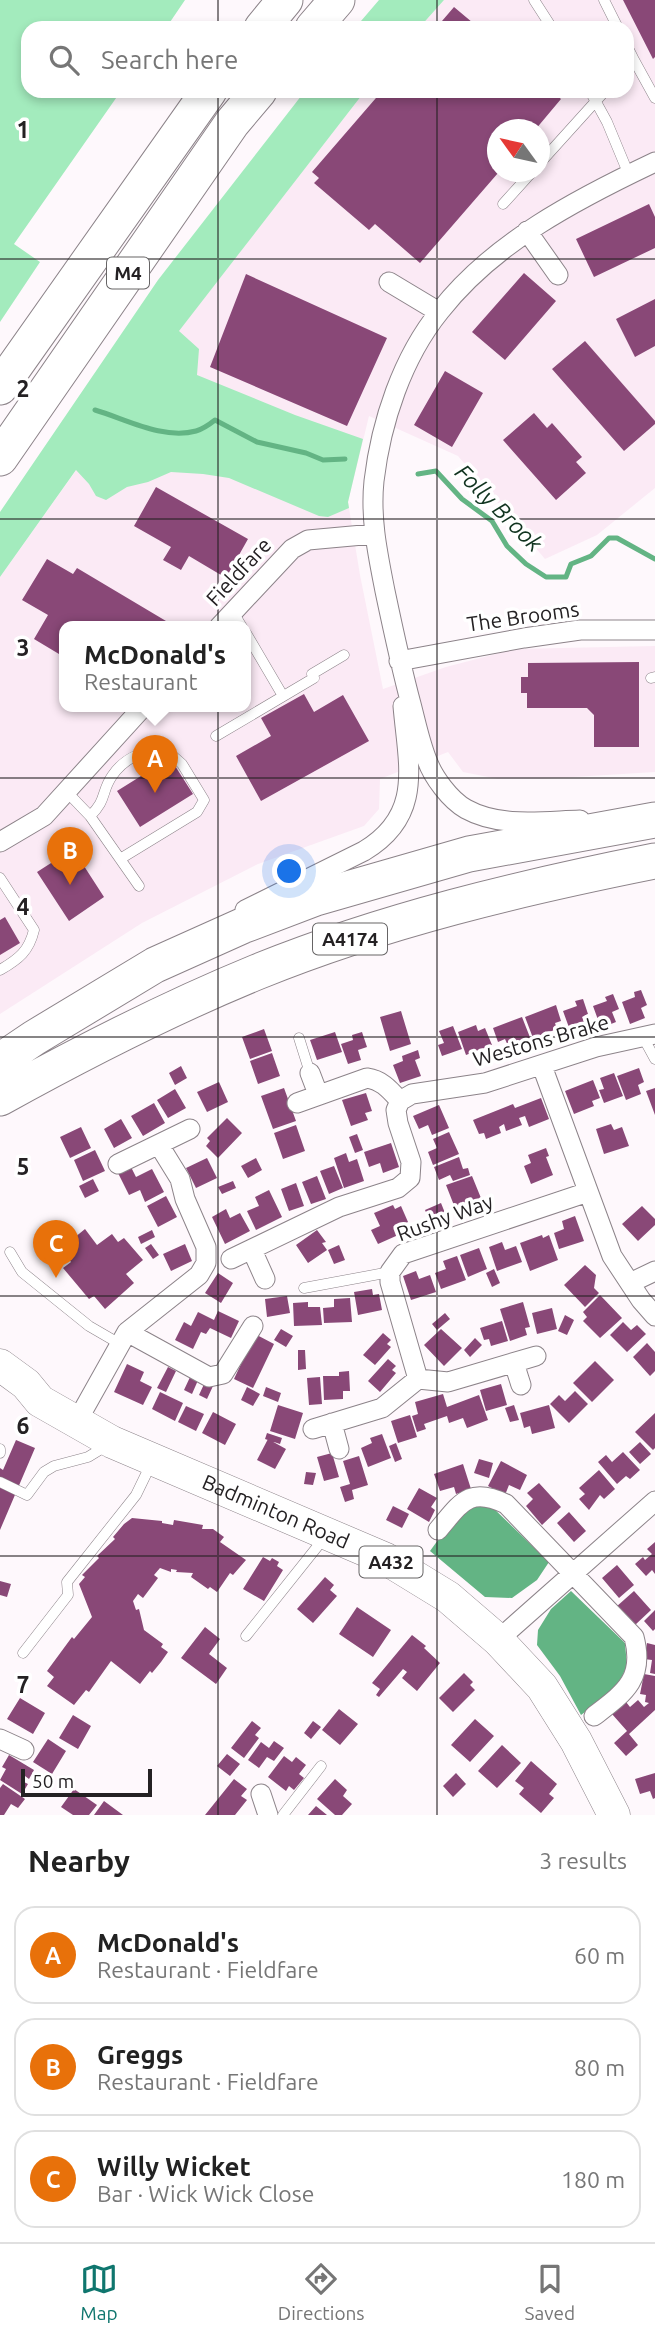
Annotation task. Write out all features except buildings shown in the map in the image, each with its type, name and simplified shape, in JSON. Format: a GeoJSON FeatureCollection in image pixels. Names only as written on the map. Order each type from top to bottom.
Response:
{"type":"FeatureCollection","features":[{"type":"Feature","properties":{"kind":"highway"},"geometry":{"type":"LineString","coordinates":[[268,21],[285,0]]}},
{"type":"Feature","properties":{"kind":"highway"},"geometry":{"type":"LineString","coordinates":[[319,21],[337,0]]}},
{"type":"Feature","properties":{"kind":"highway","name":"M4"},"geometry":{"type":"LineString","coordinates":[[0,387],[204,98]]}},
{"type":"Feature","properties":{"kind":"highway","name":"M4"},"geometry":{"type":"LineString","coordinates":[[0,458],[232,123],[253,98]]}},
{"type":"Feature","properties":{"kind":"highway","name":"A4174"},"geometry":{"type":"LineString","coordinates":[[0,1060],[155,965],[242,926],[316,898],[469,854],[655,820]]}},
{"type":"Feature","properties":{"kind":"highway","name":"A4174"},"geometry":{"type":"LineString","coordinates":[[0,1098],[159,1015],[259,972],[443,909],[548,882],[655,861]]}},
{"type":"Feature","properties":{"kind":"main road","name":"Badminton Road"},"geometry":{"type":"LineString","coordinates":[[0,1365],[26,1384],[40,1401],[112,1442],[386,1559],[448,1597],[498,1640],[542,1687],[576,1741],[614,1815]]}},
{"type":"Feature","properties":{"kind":"main road","name":"Badminton Road"},"geometry":{"type":"LineString","coordinates":[[0,1388],[16,1398],[40,1401]]}},
{"type":"Feature","properties":{"kind":"street"},"geometry":{"type":"LineString","coordinates":[[655,162],[527,231],[479,267],[439,312],[415,350],[397,389],[382,432],[374,484],[374,534],[399,662],[427,762],[447,792],[466,809],[500,821],[655,820]]}},
{"type":"Feature","properties":{"kind":"street"},"geometry":{"type":"LineString","coordinates":[[527,231],[558,275]]}},
{"type":"Feature","properties":{"kind":"street"},"geometry":{"type":"LineString","coordinates":[[389,282],[439,312]]}},
{"type":"Feature","properties":{"kind":"street","name":"Fieldfare"},"geometry":{"type":"LineString","coordinates":[[238,619],[292,549],[309,540],[374,534]]}},
{"type":"Feature","properties":{"kind":"street","name":"The Brooms"},"geometry":{"type":"LineString","coordinates":[[399,662],[580,630],[655,630]]}},
{"type":"Feature","properties":{"kind":"street"},"geometry":{"type":"LineString","coordinates":[[155,965],[264,900],[365,851],[393,828],[403,813],[408,796],[399,662]]}},
{"type":"Feature","properties":{"kind":"street"},"geometry":{"type":"LineString","coordinates":[[0,842],[44,816],[138,712]]}},
{"type":"Feature","properties":{"kind":"street","name":"Westons Brake"},"geometry":{"type":"LineString","coordinates":[[400,1101],[412,1094],[485,1083],[596,1047],[649,1035]]}},
{"type":"Feature","properties":{"kind":"street"},"geometry":{"type":"LineString","coordinates":[[542,1066],[612,1256],[655,1316]]}},
{"type":"Feature","properties":{"kind":"street"},"geometry":{"type":"LineString","coordinates":[[310,1073],[318,1094]]}},
{"type":"Feature","properties":{"kind":"street"},"geometry":{"type":"LineString","coordinates":[[231,1259],[339,1208],[398,1188],[410,1178],[411,1162],[396,1110],[400,1101],[386,1086],[367,1078],[297,1103]]}},
{"type":"Feature","properties":{"kind":"street"},"geometry":{"type":"LineString","coordinates":[[118,1164],[190,1129]]}},
{"type":"Feature","properties":{"kind":"street"},"geometry":{"type":"LineString","coordinates":[[76,1423],[124,1338],[199,1275],[206,1263],[206,1247],[180,1179],[159,1145]]}},
{"type":"Feature","properties":{"kind":"street","name":"Rushy Way"},"geometry":{"type":"LineString","coordinates":[[418,1379],[390,1282],[390,1272],[403,1254],[588,1192]]}},
{"type":"Feature","properties":{"kind":"street"},"geometry":{"type":"LineString","coordinates":[[252,1250],[265,1279]]}},
{"type":"Feature","properties":{"kind":"street"},"geometry":{"type":"LineString","coordinates":[[630,1283],[655,1271]]}},
{"type":"Feature","properties":{"kind":"street"},"geometry":{"type":"LineString","coordinates":[[124,1338],[209,1377],[223,1374],[253,1326]]}},
{"type":"Feature","properties":{"kind":"street"},"geometry":{"type":"LineString","coordinates":[[339,1449],[323,1426],[382,1408],[418,1379],[448,1382],[536,1356]]}},
{"type":"Feature","properties":{"kind":"street"},"geometry":{"type":"LineString","coordinates":[[514,1363],[521,1385]]}},
{"type":"Feature","properties":{"kind":"street"},"geometry":{"type":"LineString","coordinates":[[438,1530],[459,1505],[475,1496],[488,1495],[506,1504],[634,1637],[639,1657],[626,1692],[594,1716]]}},
{"type":"Feature","properties":{"kind":"street"},"geometry":{"type":"LineString","coordinates":[[498,1640],[653,1507]]}},
{"type":"Feature","properties":{"kind":"street"},"geometry":{"type":"LineString","coordinates":[[0,1739],[24,1750]]}},
{"type":"Feature","properties":{"kind":"street"},"geometry":{"type":"LineString","coordinates":[[261,1794],[268,1815]]}},
{"type":"Feature","properties":{"kind":"lane"},"geometry":{"type":"LineString","coordinates":[[534,0],[548,21]]}},
{"type":"Feature","properties":{"kind":"lane"},"geometry":{"type":"LineString","coordinates":[[604,0],[614,21]]}},
{"type":"Feature","properties":{"kind":"lane"},"geometry":{"type":"LineString","coordinates":[[634,68],[655,98]]}},
{"type":"Feature","properties":{"kind":"lane"},"geometry":{"type":"LineString","coordinates":[[550,150],[591,98]]}},
{"type":"Feature","properties":{"kind":"lane"},"geometry":{"type":"LineString","coordinates":[[594,98],[629,175]]}},
{"type":"Feature","properties":{"kind":"lane"},"geometry":{"type":"LineString","coordinates":[[503,204],[523,182]]}},
{"type":"Feature","properties":{"kind":"lane"},"geometry":{"type":"LineString","coordinates":[[251,642],[283,696]]}},
{"type":"Feature","properties":{"kind":"lane"},"geometry":{"type":"LineString","coordinates":[[216,736],[314,678],[312,674],[344,655]]}},
{"type":"Feature","properties":{"kind":"lane"},"geometry":{"type":"LineString","coordinates":[[90,816],[101,805],[112,776],[135,754],[165,749],[182,764],[204,800],[197,812],[120,859]]}},
{"type":"Feature","properties":{"kind":"lane"},"geometry":{"type":"LineString","coordinates":[[66,791],[90,816],[139,886]]}},
{"type":"Feature","properties":{"kind":"lane"},"geometry":{"type":"LineString","coordinates":[[0,970],[30,946],[34,930],[1,881]]}},
{"type":"Feature","properties":{"kind":"lane"},"geometry":{"type":"LineString","coordinates":[[649,1035],[655,1059]]}},
{"type":"Feature","properties":{"kind":"lane"},"geometry":{"type":"LineString","coordinates":[[299,1038],[310,1073]]}},
{"type":"Feature","properties":{"kind":"lane"},"geometry":{"type":"LineString","coordinates":[[10,1252],[22,1272],[89,1326],[124,1338]]}},
{"type":"Feature","properties":{"kind":"lane"},"geometry":{"type":"LineString","coordinates":[[304,1288],[390,1272]]}},
{"type":"Feature","properties":{"kind":"lane"},"geometry":{"type":"LineString","coordinates":[[0,1482],[27,1495],[44,1472],[54,1466],[88,1457],[112,1442]]}},
{"type":"Feature","properties":{"kind":"lane"},"geometry":{"type":"LineString","coordinates":[[23,1653],[68,1595],[67,1582],[136,1494],[153,1461]]}},
{"type":"Feature","properties":{"kind":"lane"},"geometry":{"type":"LineString","coordinates":[[246,1636],[327,1534]]}},
{"type":"Feature","properties":{"kind":"lane"},"geometry":{"type":"LineString","coordinates":[[283,1815],[321,1766]]}},
{"type":"Feature","properties":{"kind":"shaded area"},"geometry":{"type":"Polygon","coordinates":[[[0,0],[185,0],[171,21],[21,21],[21,98],[116,98],[14,244],[40,262],[0,322],[0,0]]]}},
{"type":"Feature","properties":{"kind":"shaded area"},"geometry":{"type":"Polygon","coordinates":[[[379,0],[444,0],[425,21],[361,21],[379,0]]]}},
{"type":"Feature","properties":{"kind":"shaded area"},"geometry":{"type":"Polygon","coordinates":[[[444,0],[655,0],[655,488],[597,535],[545,559],[458,456],[369,416],[348,502],[383,689],[446,667],[515,649],[655,646],[655,772],[498,779],[463,772],[448,752],[380,779],[379,809],[364,826],[258,864],[142,923],[0,1014],[0,577],[142,378],[360,98],[634,98],[634,21],[425,21],[444,0]]]}},
{"type":"Feature","properties":{"kind":"shaded area"},"geometry":{"type":"Polygon","coordinates":[[[300,98],[360,98],[179,331],[199,349],[197,375],[363,439],[348,502],[349,508],[328,517],[319,516],[229,478],[171,472],[127,487],[106,500],[96,496],[76,470],[0,577],[0,512],[158,280],[300,98]]]}},
{"type":"Feature","properties":{"kind":"shaded area"},"geometry":{"type":"Polygon","coordinates":[[[477,1503],[488,1503],[549,1562],[537,1580],[512,1598],[485,1597],[430,1551],[457,1514],[477,1503]]]}},
{"type":"Feature","properties":{"kind":"shaded area"},"geometry":{"type":"Polygon","coordinates":[[[571,1591],[625,1643],[627,1666],[616,1689],[581,1715],[560,1676],[537,1645],[538,1630],[551,1609],[571,1591]]]}},
{"type":"Feature","properties":{"kind":"waterway","name":"Folly Brook"},"geometry":{"type":"LineString","coordinates":[[95,410],[171,433],[196,431],[215,420],[257,442],[306,453],[323,460],[345,459]]}},
{"type":"Feature","properties":{"kind":"waterway","name":"Folly Brook"},"geometry":{"type":"LineString","coordinates":[[418,474],[436,471],[462,499],[492,521],[507,546],[526,564],[546,577],[566,577],[571,564],[591,556],[609,538],[617,538],[655,559]]}},
{"type":"Feature","properties":{"kind":"place","name":"McDonald's"},"geometry":{"type":"Point","coordinates":[155,793]}},
{"type":"Feature","properties":{"kind":"place","name":"Greggs"},"geometry":{"type":"Point","coordinates":[70,885]}},
{"type":"Feature","properties":{"kind":"place","name":"Willy Wicket"},"geometry":{"type":"Point","coordinates":[56,1278]}}]}
